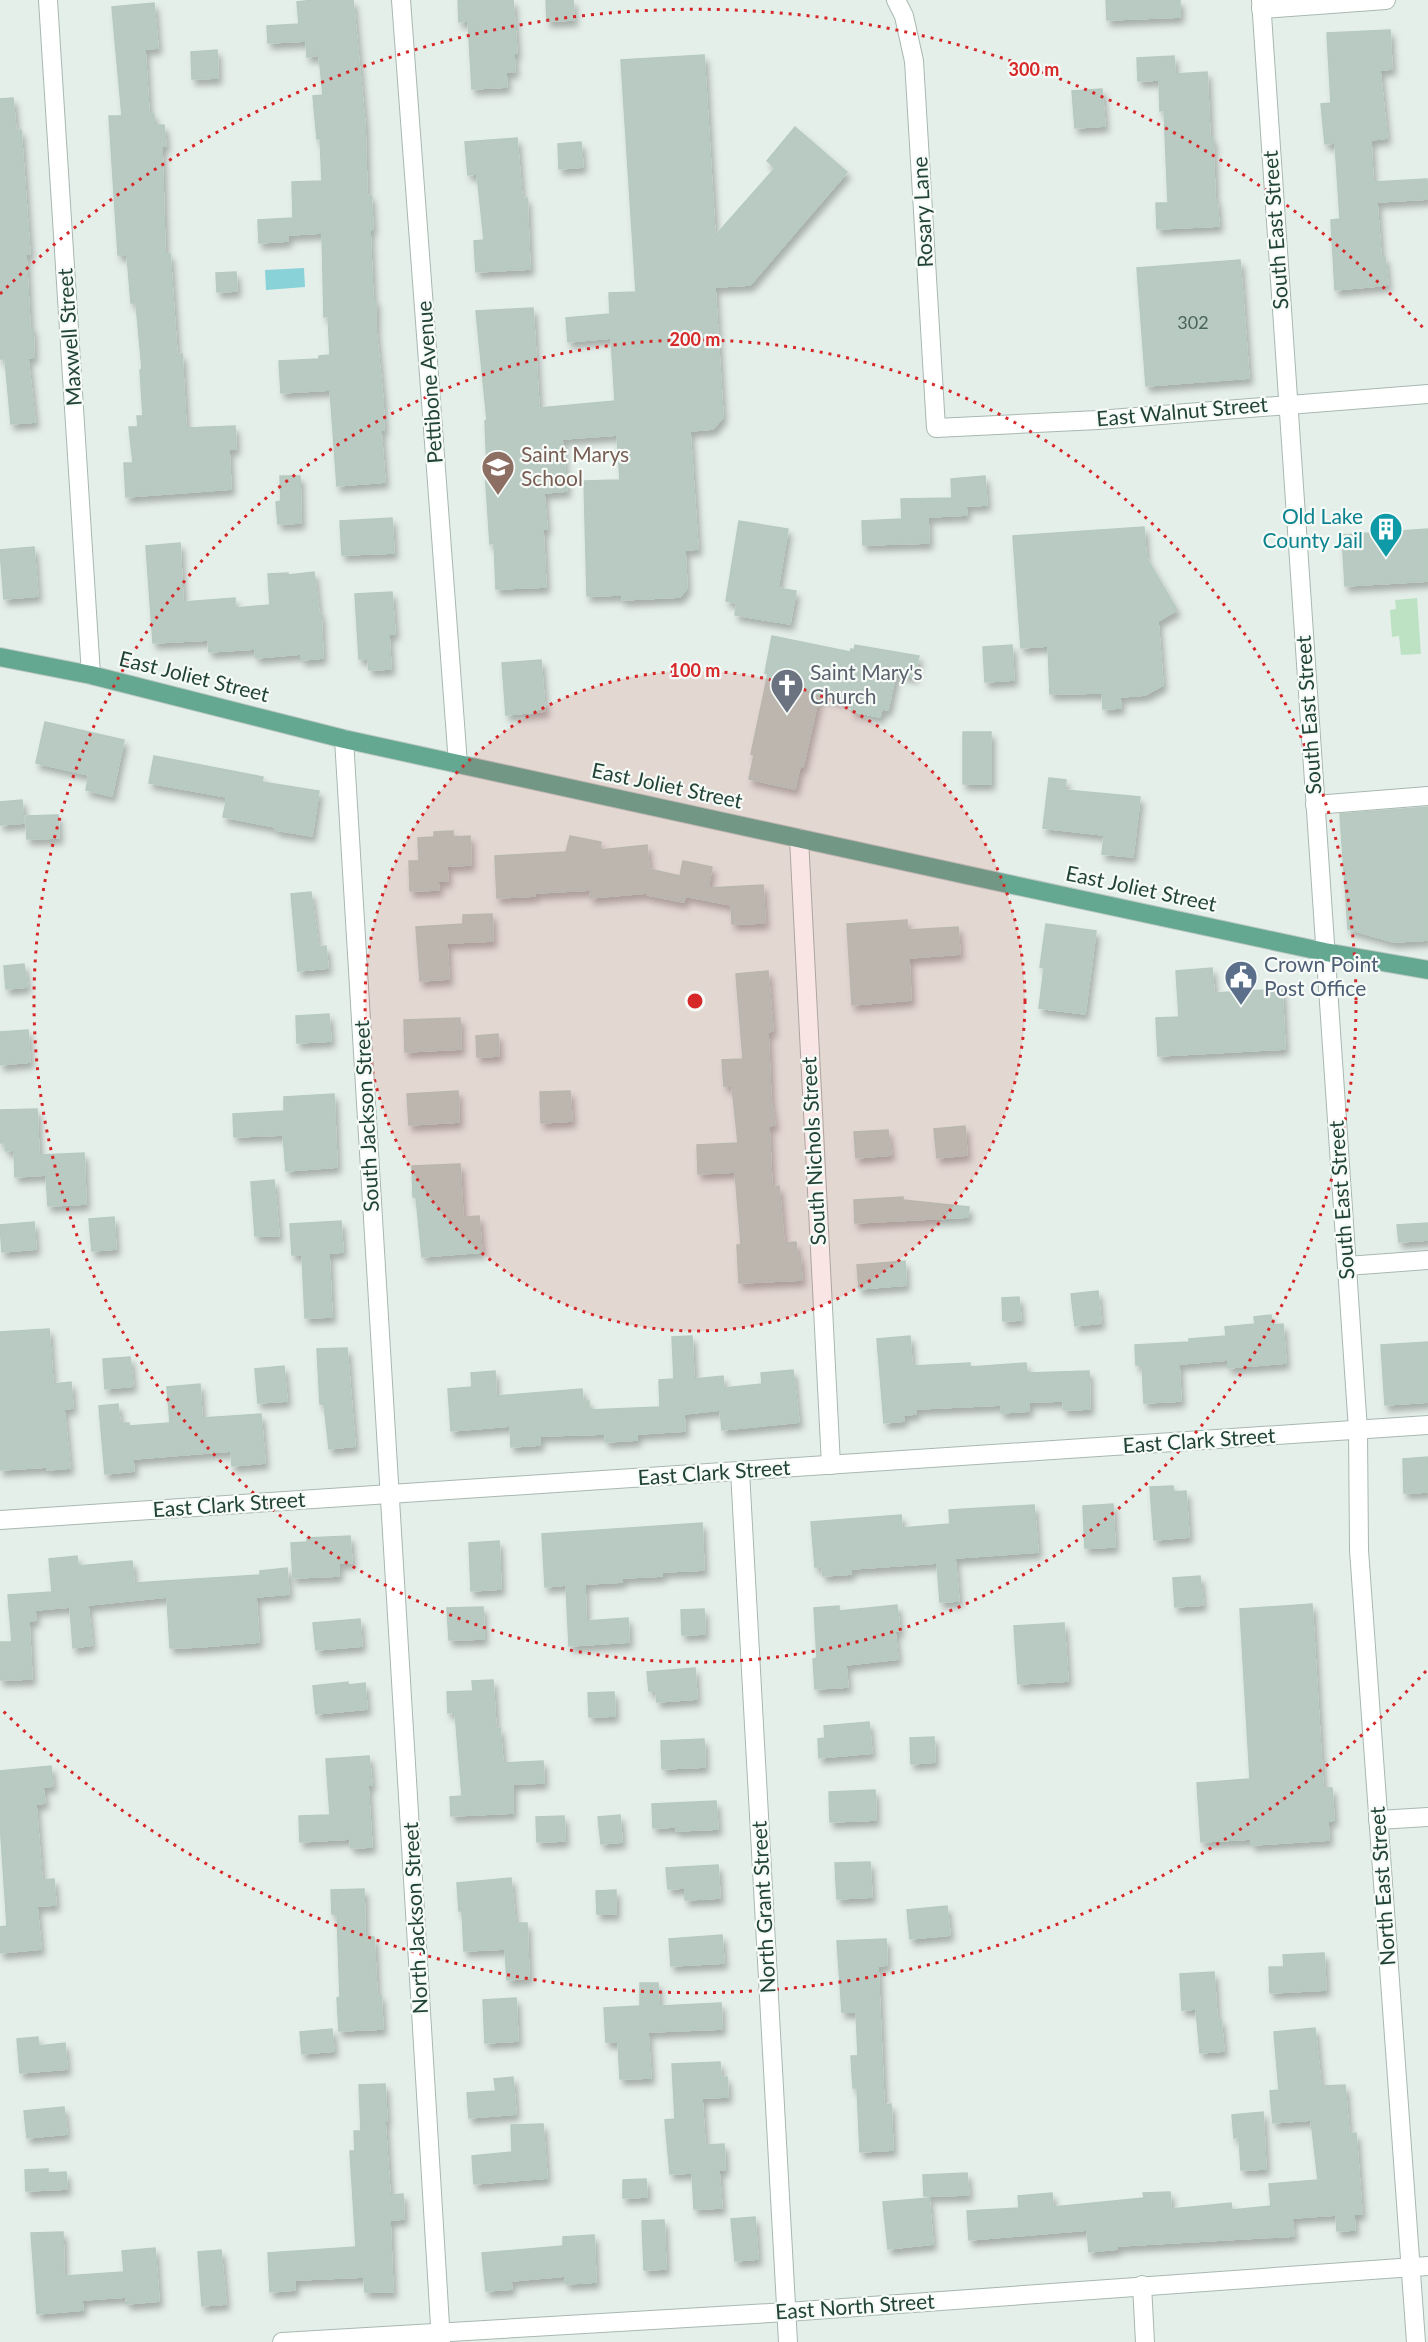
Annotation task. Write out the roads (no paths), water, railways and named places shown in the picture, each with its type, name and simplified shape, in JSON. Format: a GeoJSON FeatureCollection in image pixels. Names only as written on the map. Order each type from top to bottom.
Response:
{"type":"FeatureCollection","features":[{"type":"Feature","properties":{"kind":"main road","name":"East Joliet Street"},"geometry":{"type":"LineString","coordinates":[[0,657],[92,675],[344,739],[458,764],[1325,952],[1428,970]]}},
{"type":"Feature","properties":{"kind":"street","name":"Maxwell Street"},"geometry":{"type":"LineString","coordinates":[[48,0],[92,675]]}},
{"type":"Feature","properties":{"kind":"street","name":"Pettibone Avenue"},"geometry":{"type":"LineString","coordinates":[[401,0],[458,764]]}},
{"type":"Feature","properties":{"kind":"street","name":"Rosary Lane"},"geometry":{"type":"LineString","coordinates":[[896,0],[904,16],[914,61],[936,428]]}},
{"type":"Feature","properties":{"kind":"street"},"geometry":{"type":"LineString","coordinates":[[1261,5],[1386,0]]}},
{"type":"Feature","properties":{"kind":"street","name":"South East Street"},"geometry":{"type":"LineString","coordinates":[[1261,5],[1358,1430]]}},
{"type":"Feature","properties":{"kind":"street","name":"East Walnut Street"},"geometry":{"type":"LineString","coordinates":[[936,428],[1098,420],[1428,394]]}},
{"type":"Feature","properties":{"kind":"street","name":"South Jackson Street"},"geometry":{"type":"LineString","coordinates":[[344,739],[390,1494]]}},
{"type":"Feature","properties":{"kind":"street"},"geometry":{"type":"LineString","coordinates":[[1315,805],[1428,796]]}},
{"type":"Feature","properties":{"kind":"street","name":"South Nichols Street"},"geometry":{"type":"LineString","coordinates":[[799,838],[831,1465]]}},
{"type":"Feature","properties":{"kind":"street"},"geometry":{"type":"LineString","coordinates":[[1347,1266],[1428,1260]]}},
{"type":"Feature","properties":{"kind":"street","name":"East Clark Street"},"geometry":{"type":"LineString","coordinates":[[0,1520],[1428,1425]]}},
{"type":"Feature","properties":{"kind":"street","name":"North East Street"},"geometry":{"type":"LineString","coordinates":[[1358,1430],[1359,1550],[1378,1820],[1419,2266],[1416,2342]]}},
{"type":"Feature","properties":{"kind":"street","name":"North Grant Street"},"geometry":{"type":"LineString","coordinates":[[740,1471],[788,2342]]}},
{"type":"Feature","properties":{"kind":"street","name":"North Jackson Street"},"geometry":{"type":"LineString","coordinates":[[390,1494],[441,2336]]}},
{"type":"Feature","properties":{"kind":"street"},"geometry":{"type":"LineString","coordinates":[[1378,1820],[1428,1817]]}},
{"type":"Feature","properties":{"kind":"street","name":"East North Street"},"geometry":{"type":"LineString","coordinates":[[282,2342],[441,2336],[1419,2266]]}},
{"type":"Feature","properties":{"kind":"street"},"geometry":{"type":"LineString","coordinates":[[1142,2285],[1145,2342]]}},
{"type":"Feature","properties":{"kind":"water"},"geometry":{"type":"Polygon","coordinates":[[[304,268],[305,287],[266,290],[265,270],[304,268]]]}},
{"type":"Feature","properties":{"kind":"place","name":"Saint Marys School"},"geometry":{"type":"Point","coordinates":[498,496]}},
{"type":"Feature","properties":{"kind":"place","name":"Old Lake County Jail"},"geometry":{"type":"Point","coordinates":[1386,558]}},
{"type":"Feature","properties":{"kind":"place","name":"Saint Mary's Church"},"geometry":{"type":"Point","coordinates":[787,714]}},
{"type":"Feature","properties":{"kind":"place","name":"Crown Point Post Office"},"geometry":{"type":"Point","coordinates":[1241,1006]}}]}
